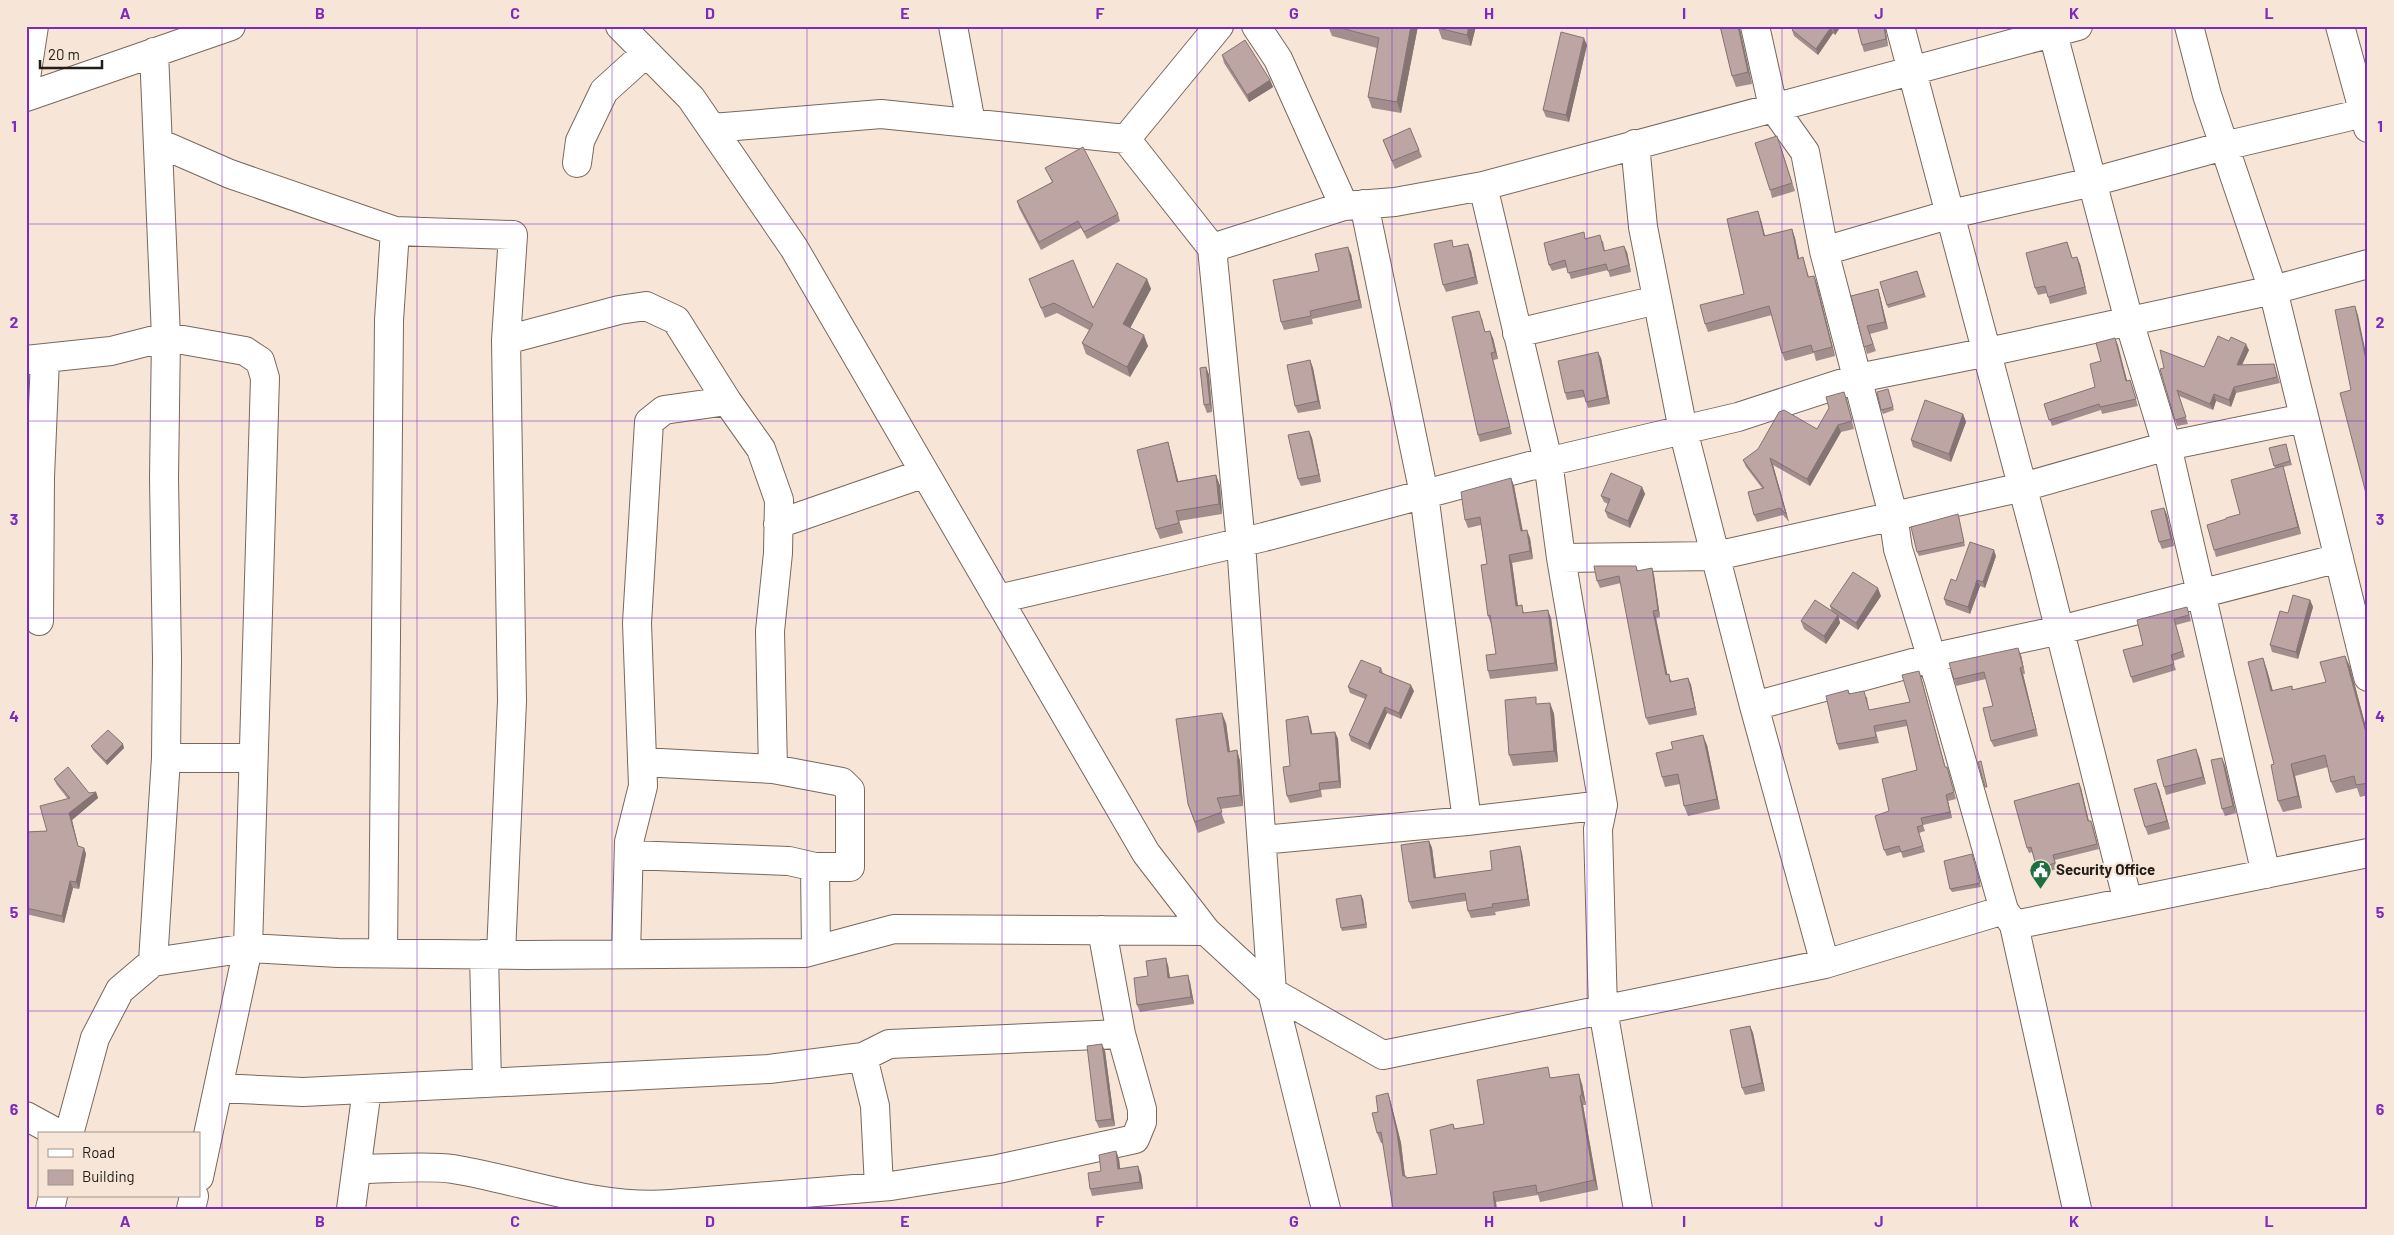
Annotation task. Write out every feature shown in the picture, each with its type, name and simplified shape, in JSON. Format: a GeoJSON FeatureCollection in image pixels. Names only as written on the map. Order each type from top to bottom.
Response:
{"type":"FeatureCollection","features":[{"type":"Feature","properties":{"kind":"street"},"geometry":{"type":"LineString","coordinates":[[26,78],[34,26]]}},
{"type":"Feature","properties":{"kind":"street"},"geometry":{"type":"LineString","coordinates":[[26,96],[231,26]]}},
{"type":"Feature","properties":{"kind":"street"},"geometry":{"type":"LineString","coordinates":[[620,26],[691,98],[794,248],[1146,853],[1206,931],[1272,992],[1383,1055],[1826,964],[2009,918],[2128,902],[2368,853]]}},
{"type":"Feature","properties":{"kind":"street"},"geometry":{"type":"LineString","coordinates":[[953,26],[971,123]]}},
{"type":"Feature","properties":{"kind":"street"},"geometry":{"type":"LineString","coordinates":[[1126,139],[1219,26]]}},
{"type":"Feature","properties":{"kind":"street"},"geometry":{"type":"LineString","coordinates":[[1256,26],[1278,60],[1354,205],[1424,494],[1467,821]]}},
{"type":"Feature","properties":{"kind":"street"},"geometry":{"type":"LineString","coordinates":[[1755,26],[1773,107],[1805,152],[1824,251],[1893,515],[1898,549],[2009,918],[2077,1209]]}},
{"type":"Feature","properties":{"kind":"street"},"geometry":{"type":"LineString","coordinates":[[1900,26],[1988,352],[2128,902]]}},
{"type":"Feature","properties":{"kind":"street"},"geometry":{"type":"LineString","coordinates":[[2189,26],[2207,95],[2273,290],[2368,677]]}},
{"type":"Feature","properties":{"kind":"street"},"geometry":{"type":"LineString","coordinates":[[1824,251],[1950,214],[2092,182],[2224,146],[2367,118],[2340,26]]}},
{"type":"Feature","properties":{"kind":"street"},"geometry":{"type":"LineString","coordinates":[[1212,248],[1354,205],[1395,202],[1483,186],[1912,71],[2061,28],[2092,182],[2129,322],[2167,446],[2266,874]]}},
{"type":"Feature","properties":{"kind":"street"},"geometry":{"type":"LineString","coordinates":[[153,962],[166,758],[167,658],[164,478],[166,337],[160,143],[154,52]]}},
{"type":"Feature","properties":{"kind":"street"},"geometry":{"type":"LineString","coordinates":[[577,163],[580,141],[604,91],[646,53]]}},
{"type":"Feature","properties":{"kind":"street"},"geometry":{"type":"LineString","coordinates":[[712,128],[881,114],[1126,139],[1212,248],[1240,543],[1272,992],[1326,1209]]}},
{"type":"Feature","properties":{"kind":"street"},"geometry":{"type":"LineString","coordinates":[[160,143],[230,174],[395,231],[513,235],[506,340],[512,700],[493,954],[487,1083]]}},
{"type":"Feature","properties":{"kind":"street"},"geometry":{"type":"LineString","coordinates":[[1635,144],[1643,227],[1683,430],[1754,706],[1826,964]]}},
{"type":"Feature","properties":{"kind":"street"},"geometry":{"type":"LineString","coordinates":[[1483,186],[1548,462],[1561,558],[1603,805],[1598,829],[1603,1010],[1638,1209]]}},
{"type":"Feature","properties":{"kind":"street"},"geometry":{"type":"LineString","coordinates":[[383,953],[390,320],[395,231]]}},
{"type":"Feature","properties":{"kind":"street"},"geometry":{"type":"LineString","coordinates":[[998,599],[1240,543],[1548,462],[1738,417],[1858,378],[1988,352],[2273,290],[2368,264]]}},
{"type":"Feature","properties":{"kind":"street"},"geometry":{"type":"LineString","coordinates":[[1517,333],[1657,300]]}},
{"type":"Feature","properties":{"kind":"street"},"geometry":{"type":"LineString","coordinates":[[506,340],[619,310],[646,306],[676,320],[728,402],[761,449],[779,500],[770,630],[773,769]]}},
{"type":"Feature","properties":{"kind":"street"},"geometry":{"type":"LineString","coordinates":[[39,621],[33,478],[36,359],[111,352],[166,337],[245,351],[260,361],[265,378],[248,948],[220,1088],[200,1173]]}},
{"type":"Feature","properties":{"kind":"street"},"geometry":{"type":"LineString","coordinates":[[626,954],[628,842],[643,786],[637,622],[649,422],[664,410],[728,402]]}},
{"type":"Feature","properties":{"kind":"street"},"geometry":{"type":"LineString","coordinates":[[1561,558],[1716,556],[2023,487],[2167,446],[2304,418]]}},
{"type":"Feature","properties":{"kind":"street"},"geometry":{"type":"LineString","coordinates":[[778,524],[925,474]]}},
{"type":"Feature","properties":{"kind":"street"},"geometry":{"type":"LineString","coordinates":[[1754,706],[1931,658],[2060,630],[2339,558]]}},
{"type":"Feature","properties":{"kind":"street"},"geometry":{"type":"LineString","coordinates":[[166,758],[253,758]]}},
{"type":"Feature","properties":{"kind":"street"},"geometry":{"type":"LineString","coordinates":[[629,855],[789,861],[815,867],[850,867],[850,790],[842,782],[773,769],[642,762]]}},
{"type":"Feature","properties":{"kind":"street"},"geometry":{"type":"LineString","coordinates":[[1262,840],[1467,821],[1603,805]]}},
{"type":"Feature","properties":{"kind":"street"},"geometry":{"type":"LineString","coordinates":[[815,867],[816,950]]}},
{"type":"Feature","properties":{"kind":"street"},"geometry":{"type":"LineString","coordinates":[[69,1132],[96,1038],[120,990],[153,962],[248,948],[383,953],[493,954],[805,953],[894,929],[1206,931]]}},
{"type":"Feature","properties":{"kind":"street"},"geometry":{"type":"LineString","coordinates":[[357,1169],[451,1169],[552,1200],[671,1206],[879,1187],[998,1169],[1135,1139],[1142,1122],[1142,1110],[1121,1034],[1102,930]]}},
{"type":"Feature","properties":{"kind":"street"},"geometry":{"type":"LineString","coordinates":[[220,1088],[303,1092],[769,1069],[863,1057],[889,1044],[1121,1034]]}},
{"type":"Feature","properties":{"kind":"street"},"geometry":{"type":"LineString","coordinates":[[863,1057],[875,1106],[879,1187]]}},
{"type":"Feature","properties":{"kind":"street"},"geometry":{"type":"LineString","coordinates":[[352,1209],[367,1089]]}},
{"type":"Feature","properties":{"kind":"street"},"geometry":{"type":"LineString","coordinates":[[26,1116],[55,1132]]}},
{"type":"Feature","properties":{"kind":"building"},"geometry":{"type":"Polygon","coordinates":[[[1333,26],[1411,26],[1397,102],[1368,97],[1379,38],[1333,26]]]}},
{"type":"Feature","properties":{"kind":"building"},"geometry":{"type":"Polygon","coordinates":[[[1439,26],[1469,26],[1467,35],[1438,28],[1439,26]]]}},
{"type":"Feature","properties":{"kind":"building"},"geometry":{"type":"Polygon","coordinates":[[[1720,26],[1738,26],[1748,72],[1732,76],[1720,26]]]}},
{"type":"Feature","properties":{"kind":"building"},"geometry":{"type":"Polygon","coordinates":[[[1795,26],[1835,26],[1833,29],[1831,27],[1816,49],[1792,30],[1795,26]]]}},
{"type":"Feature","properties":{"kind":"building"},"geometry":{"type":"Polygon","coordinates":[[[1857,26],[1884,26],[1886,39],[1862,45],[1857,26]]]}},
{"type":"Feature","properties":{"kind":"building"},"geometry":{"type":"Polygon","coordinates":[[[1561,32],[1584,38],[1566,115],[1543,110],[1561,32]]]}},
{"type":"Feature","properties":{"kind":"building"},"geometry":{"type":"Polygon","coordinates":[[[1245,40],[1270,80],[1247,95],[1222,55],[1245,40]]]}},
{"type":"Feature","properties":{"kind":"building"},"geometry":{"type":"Polygon","coordinates":[[[1410,128],[1419,150],[1392,161],[1383,140],[1410,128]]]}},
{"type":"Feature","properties":{"kind":"building"},"geometry":{"type":"Polygon","coordinates":[[[1777,136],[1792,183],[1770,190],[1755,143],[1777,136]]]}},
{"type":"Feature","properties":{"kind":"building"},"geometry":{"type":"Polygon","coordinates":[[[1083,147],[1118,214],[1084,232],[1078,221],[1039,242],[1017,201],[1053,182],[1045,168],[1083,147]]]}},
{"type":"Feature","properties":{"kind":"building"},"geometry":{"type":"Polygon","coordinates":[[[1758,211],[1764,236],[1792,229],[1798,259],[1803,257],[1808,277],[1814,276],[1832,347],[1813,352],[1811,345],[1782,353],[1769,306],[1705,324],[1700,305],[1744,294],[1727,219],[1758,211]]]}},
{"type":"Feature","properties":{"kind":"building"},"geometry":{"type":"Polygon","coordinates":[[[1584,232],[1585,239],[1600,235],[1604,251],[1624,246],[1629,265],[1608,271],[1606,264],[1568,273],[1565,260],[1549,265],[1544,243],[1584,232]]]}},
{"type":"Feature","properties":{"kind":"building"},"geometry":{"type":"Polygon","coordinates":[[[1452,240],[1453,247],[1468,244],[1475,277],[1443,285],[1434,244],[1452,240]]]}},
{"type":"Feature","properties":{"kind":"building"},"geometry":{"type":"Polygon","coordinates":[[[2067,242],[2072,258],[2077,257],[2085,287],[2048,297],[2045,286],[2035,288],[2026,253],[2067,242]]]}},
{"type":"Feature","properties":{"kind":"building"},"geometry":{"type":"Polygon","coordinates":[[[1348,247],[1359,300],[1310,311],[1311,316],[1281,322],[1273,280],[1319,271],[1315,254],[1348,247]]]}},
{"type":"Feature","properties":{"kind":"building"},"geometry":{"type":"Polygon","coordinates":[[[1073,260],[1093,308],[1117,263],[1147,279],[1123,324],[1144,335],[1127,367],[1082,343],[1093,324],[1054,303],[1041,308],[1029,279],[1073,260]]]}},
{"type":"Feature","properties":{"kind":"building"},"geometry":{"type":"Polygon","coordinates":[[[1917,271],[1924,294],[1887,305],[1880,282],[1917,271]]]}},
{"type":"Feature","properties":{"kind":"building"},"geometry":{"type":"Polygon","coordinates":[[[1878,289],[1885,322],[1867,326],[1873,344],[1864,347],[1851,296],[1878,289]]]}},
{"type":"Feature","properties":{"kind":"building"},"geometry":{"type":"Polygon","coordinates":[[[2355,306],[2368,370],[2368,501],[2340,393],[2351,390],[2335,310],[2355,306]]]}},
{"type":"Feature","properties":{"kind":"building"},"geometry":{"type":"Polygon","coordinates":[[[1479,311],[1485,332],[1490,331],[1495,352],[1491,353],[1510,427],[1478,435],[1452,317],[1479,311]]]}},
{"type":"Feature","properties":{"kind":"building"},"geometry":{"type":"Polygon","coordinates":[[[2218,336],[2229,341],[2231,337],[2246,344],[2237,365],[2274,364],[2277,377],[2234,387],[2229,400],[2214,394],[2210,404],[2177,390],[2186,417],[2175,420],[2160,369],[2164,368],[2160,350],[2204,367],[2218,336]]]}},
{"type":"Feature","properties":{"kind":"building"},"geometry":{"type":"Polygon","coordinates":[[[2115,338],[2126,381],[2130,380],[2136,399],[2100,407],[2099,404],[2049,420],[2044,404],[2095,387],[2090,364],[2101,361],[2096,343],[2115,338]]]}},
{"type":"Feature","properties":{"kind":"building"},"geometry":{"type":"Polygon","coordinates":[[[1598,352],[1607,397],[1586,402],[1583,390],[1565,393],[1558,361],[1598,352]]]}},
{"type":"Feature","properties":{"kind":"building"},"geometry":{"type":"Polygon","coordinates":[[[1310,360],[1318,401],[1295,406],[1287,365],[1310,360]]]}},
{"type":"Feature","properties":{"kind":"building"},"geometry":{"type":"Polygon","coordinates":[[[1206,367],[1210,404],[1204,405],[1200,368],[1206,367]]]}},
{"type":"Feature","properties":{"kind":"building"},"geometry":{"type":"Polygon","coordinates":[[[1888,389],[1893,407],[1881,410],[1877,392],[1888,389]]]}},
{"type":"Feature","properties":{"kind":"building"},"geometry":{"type":"Polygon","coordinates":[[[1844,392],[1852,421],[1838,425],[1807,479],[1770,458],[1786,514],[1780,508],[1754,515],[1748,492],[1764,488],[1743,460],[1758,449],[1779,412],[1784,410],[1817,429],[1829,408],[1826,397],[1844,392]]]}},
{"type":"Feature","properties":{"kind":"building"},"geometry":{"type":"Polygon","coordinates":[[[1925,400],[1963,414],[1949,454],[1911,440],[1925,400]]]}},
{"type":"Feature","properties":{"kind":"building"},"geometry":{"type":"Polygon","coordinates":[[[1309,431],[1319,475],[1298,479],[1288,435],[1309,431]]]}},
{"type":"Feature","properties":{"kind":"building"},"geometry":{"type":"Polygon","coordinates":[[[1168,442],[1177,482],[1216,475],[1219,504],[1176,511],[1179,523],[1156,529],[1137,450],[1168,442]]]}},
{"type":"Feature","properties":{"kind":"building"},"geometry":{"type":"Polygon","coordinates":[[[2286,444],[2290,461],[2274,466],[2269,448],[2286,444]]]}},
{"type":"Feature","properties":{"kind":"building"},"geometry":{"type":"Polygon","coordinates":[[[2283,466],[2298,527],[2214,550],[2207,525],[2240,514],[2231,480],[2283,466]]]}},
{"type":"Feature","properties":{"kind":"building"},"geometry":{"type":"Polygon","coordinates":[[[1611,473],[1642,487],[1628,521],[1605,511],[1610,499],[1601,496],[1611,473]]]}},
{"type":"Feature","properties":{"kind":"building"},"geometry":{"type":"Polygon","coordinates":[[[1511,478],[1521,531],[1527,530],[1530,551],[1509,555],[1516,606],[1522,605],[1523,613],[1548,610],[1555,663],[1488,671],[1486,655],[1496,654],[1490,615],[1488,616],[1481,565],[1487,564],[1480,517],[1465,520],[1461,492],[1511,478]]]}},
{"type":"Feature","properties":{"kind":"building"},"geometry":{"type":"Polygon","coordinates":[[[2164,508],[2171,539],[2159,542],[2151,511],[2164,508]]]}},
{"type":"Feature","properties":{"kind":"building"},"geometry":{"type":"Polygon","coordinates":[[[1958,514],[1964,542],[1917,552],[1911,527],[1958,514]]]}},
{"type":"Feature","properties":{"kind":"building"},"geometry":{"type":"Polygon","coordinates":[[[1970,542],[1994,550],[1983,582],[1977,580],[1968,607],[1944,599],[1951,579],[1956,581],[1970,542]]]}},
{"type":"Feature","properties":{"kind":"building"},"geometry":{"type":"Polygon","coordinates":[[[1594,566],[1636,566],[1637,571],[1652,568],[1658,610],[1653,611],[1666,675],[1669,674],[1670,682],[1688,678],[1695,708],[1646,718],[1619,576],[1597,581],[1594,566]]]}},
{"type":"Feature","properties":{"kind":"building"},"geometry":{"type":"Polygon","coordinates":[[[1853,572],[1878,588],[1856,623],[1830,606],[1853,572]]]}},
{"type":"Feature","properties":{"kind":"building"},"geometry":{"type":"Polygon","coordinates":[[[2293,595],[2310,600],[2296,652],[2270,645],[2280,611],[2288,613],[2293,595]]]}},
{"type":"Feature","properties":{"kind":"building"},"geometry":{"type":"Polygon","coordinates":[[[1815,600],[1838,615],[1824,636],[1801,621],[1815,600]]]}},
{"type":"Feature","properties":{"kind":"building"},"geometry":{"type":"Polygon","coordinates":[[[2187,607],[2189,615],[2174,619],[2183,651],[2171,655],[2174,664],[2131,677],[2123,650],[2143,645],[2137,620],[2187,607]]]}},
{"type":"Feature","properties":{"kind":"building"},"geometry":{"type":"Polygon","coordinates":[[[2018,648],[2023,667],[2020,668],[2036,729],[1991,741],[1983,708],[1993,706],[1984,672],[1954,679],[1949,663],[2018,648]]]}},
{"type":"Feature","properties":{"kind":"building"},"geometry":{"type":"Polygon","coordinates":[[[2345,656],[2368,740],[2368,783],[2356,785],[2354,776],[2331,782],[2325,755],[2291,764],[2298,796],[2278,801],[2271,765],[2274,764],[2248,662],[2263,658],[2271,691],[2292,686],[2292,690],[2326,682],[2320,662],[2345,656]]]}},
{"type":"Feature","properties":{"kind":"building"},"geometry":{"type":"Polygon","coordinates":[[[1361,660],[1381,668],[1379,672],[1411,685],[1399,713],[1385,707],[1368,744],[1349,735],[1367,695],[1348,687],[1361,660]]]}},
{"type":"Feature","properties":{"kind":"building"},"geometry":{"type":"Polygon","coordinates":[[[1919,671],[1945,767],[1947,767],[1954,792],[1946,795],[1950,812],[1921,818],[1923,825],[1917,827],[1923,846],[1901,852],[1899,846],[1884,850],[1875,816],[1889,811],[1882,779],[1917,770],[1906,720],[1874,726],[1876,737],[1837,744],[1826,696],[1848,690],[1849,694],[1864,691],[1869,710],[1910,702],[1902,675],[1919,671]]]}},
{"type":"Feature","properties":{"kind":"building"},"geometry":{"type":"Polygon","coordinates":[[[1536,697],[1536,704],[1550,703],[1554,751],[1509,755],[1505,700],[1536,697]]]}},
{"type":"Feature","properties":{"kind":"building"},"geometry":{"type":"Polygon","coordinates":[[[1222,713],[1228,752],[1237,750],[1240,795],[1217,798],[1222,812],[1195,822],[1188,804],[1176,719],[1222,713]]]}},
{"type":"Feature","properties":{"kind":"building"},"geometry":{"type":"Polygon","coordinates":[[[1308,716],[1311,734],[1335,732],[1339,781],[1319,783],[1320,790],[1287,796],[1283,767],[1290,766],[1286,720],[1308,716]]]}},
{"type":"Feature","properties":{"kind":"building"},"geometry":{"type":"Polygon","coordinates":[[[108,730],[123,744],[106,761],[91,746],[108,730]]]}},
{"type":"Feature","properties":{"kind":"building"},"geometry":{"type":"Polygon","coordinates":[[[1703,735],[1717,799],[1684,806],[1678,774],[1662,777],[1656,753],[1673,749],[1671,742],[1703,735]]]}},
{"type":"Feature","properties":{"kind":"building"},"geometry":{"type":"Polygon","coordinates":[[[2196,749],[2203,777],[2164,787],[2157,760],[2196,749]]]}},
{"type":"Feature","properties":{"kind":"building"},"geometry":{"type":"Polygon","coordinates":[[[2222,758],[2233,806],[2222,809],[2211,760],[2222,758]]]}},
{"type":"Feature","properties":{"kind":"building"},"geometry":{"type":"Polygon","coordinates":[[[1981,761],[1987,787],[1985,787],[1978,762],[1981,761]]]}},
{"type":"Feature","properties":{"kind":"building"},"geometry":{"type":"Polygon","coordinates":[[[68,767],[89,793],[96,792],[69,813],[78,846],[84,848],[76,882],[70,881],[62,916],[26,908],[26,832],[47,831],[40,806],[70,798],[54,779],[68,767]]]}},
{"type":"Feature","properties":{"kind":"building"},"geometry":{"type":"Polygon","coordinates":[[[2079,783],[2088,821],[2091,821],[2097,844],[2053,855],[2055,863],[2037,869],[2031,847],[2027,848],[2014,801],[2079,783]]]}},
{"type":"Feature","properties":{"kind":"building"},"geometry":{"type":"Polygon","coordinates":[[[2156,783],[2167,821],[2145,827],[2134,789],[2156,783]]]}},
{"type":"Feature","properties":{"kind":"building"},"geometry":{"type":"Polygon","coordinates":[[[1429,841],[1434,878],[1492,870],[1490,851],[1520,846],[1528,899],[1492,904],[1493,907],[1468,911],[1465,893],[1409,902],[1401,845],[1429,841]]]}},
{"type":"Feature","properties":{"kind":"building"},"geometry":{"type":"Polygon","coordinates":[[[1972,854],[1980,883],[1950,889],[1944,861],[1972,854]]]}},
{"type":"Feature","properties":{"kind":"building"},"geometry":{"type":"Polygon","coordinates":[[[1361,895],[1366,924],[1341,928],[1336,899],[1361,895]]]}},
{"type":"Feature","properties":{"kind":"building"},"geometry":{"type":"Polygon","coordinates":[[[1166,958],[1168,978],[1188,975],[1191,997],[1137,1005],[1134,978],[1148,976],[1146,961],[1166,958]]]}},
{"type":"Feature","properties":{"kind":"building"},"geometry":{"type":"Polygon","coordinates":[[[1750,1026],[1762,1083],[1742,1088],[1730,1030],[1750,1026]]]}},
{"type":"Feature","properties":{"kind":"building"},"geometry":{"type":"Polygon","coordinates":[[[1102,1044],[1112,1119],[1096,1121],[1087,1046],[1102,1044]]]}},
{"type":"Feature","properties":{"kind":"building"},"geometry":{"type":"Polygon","coordinates":[[[1548,1067],[1550,1078],[1579,1074],[1582,1095],[1580,1096],[1594,1180],[1537,1193],[1536,1185],[1493,1192],[1495,1209],[1393,1209],[1381,1132],[1377,1133],[1372,1113],[1378,1112],[1376,1096],[1388,1093],[1397,1133],[1403,1176],[1406,1176],[1406,1178],[1437,1174],[1430,1130],[1453,1124],[1454,1129],[1484,1124],[1477,1080],[1548,1067]]]}},
{"type":"Feature","properties":{"kind":"building"},"geometry":{"type":"Polygon","coordinates":[[[1116,1151],[1118,1169],[1138,1166],[1140,1182],[1090,1189],[1088,1173],[1101,1171],[1099,1155],[1116,1151]]]}},
{"type":"Feature","properties":{"kind":"place","name":"Security Office"},"geometry":{"type":"Point","coordinates":[2040,889]}}]}
